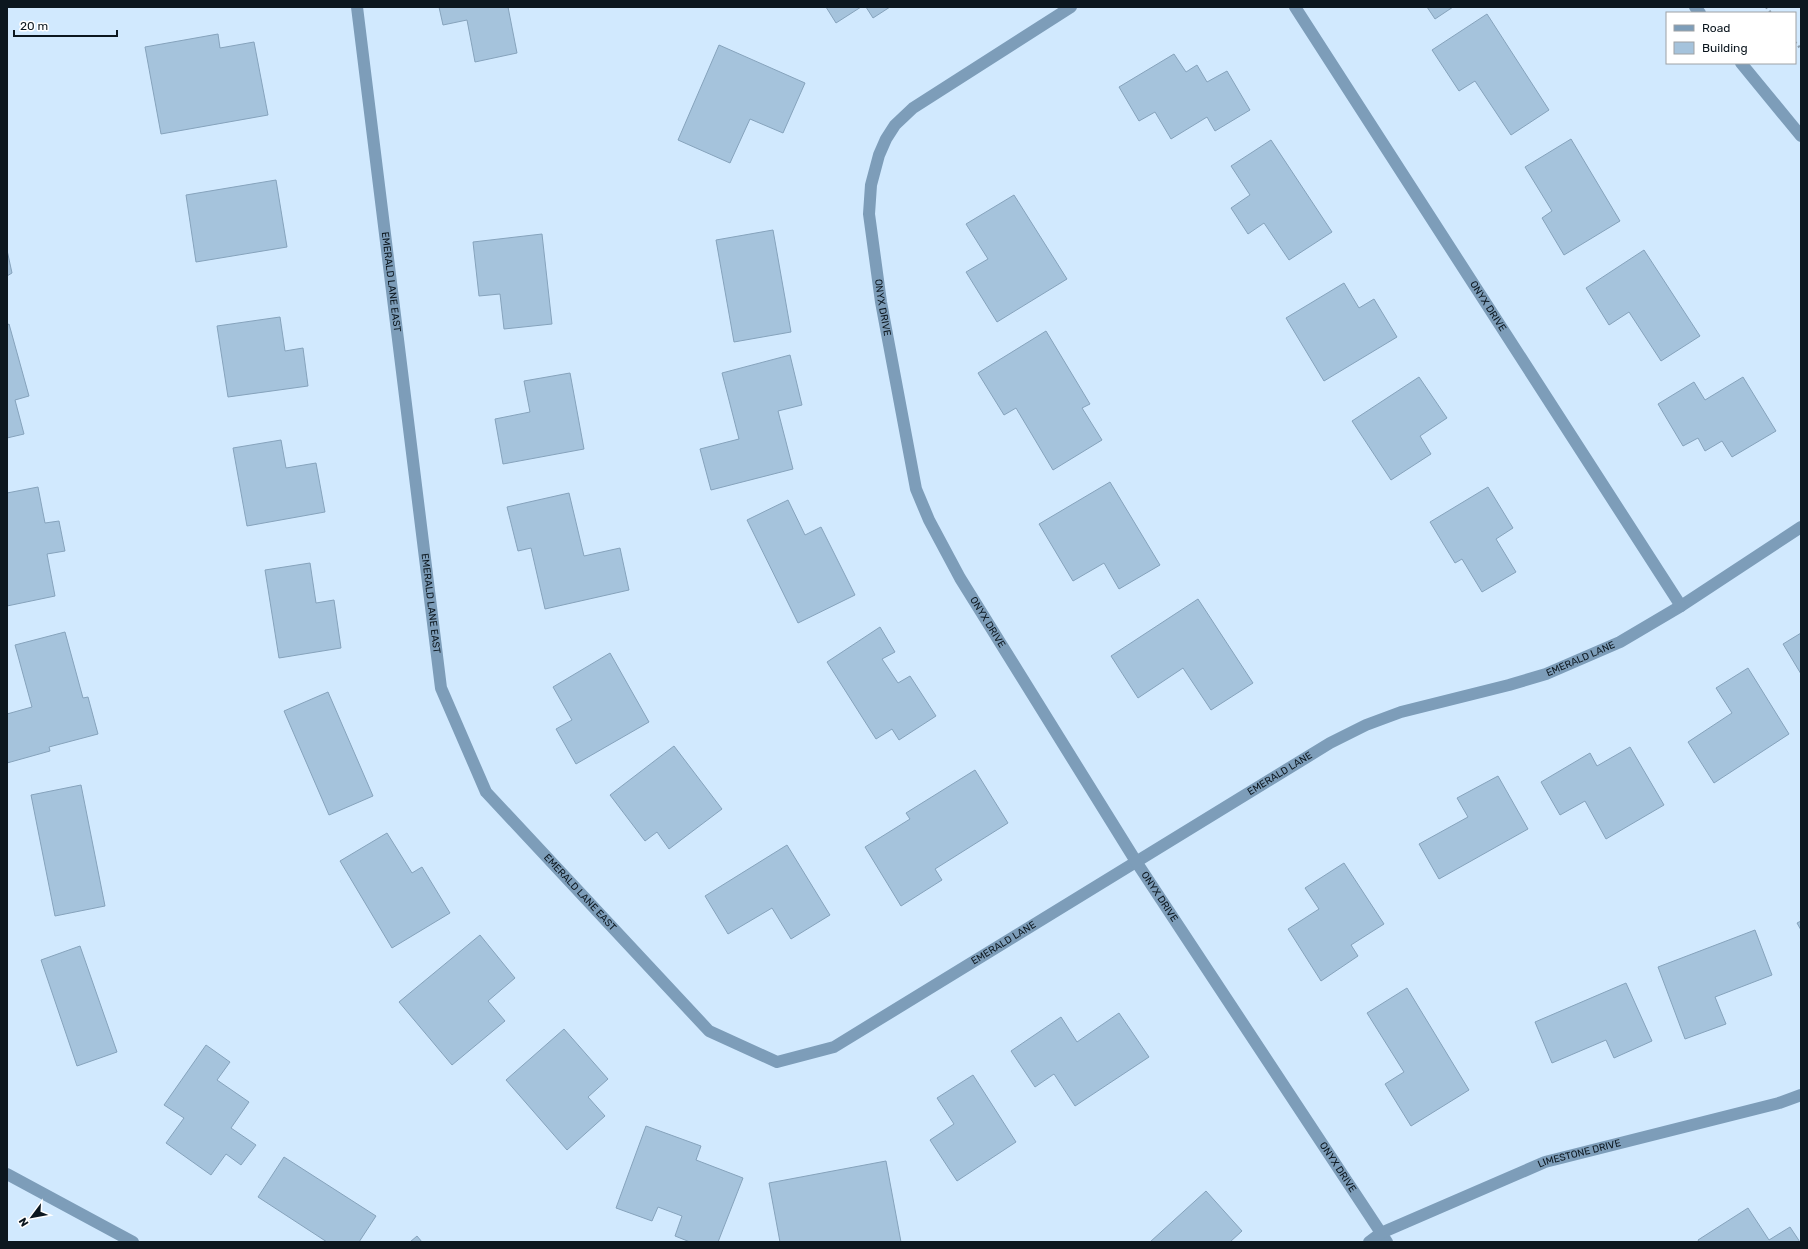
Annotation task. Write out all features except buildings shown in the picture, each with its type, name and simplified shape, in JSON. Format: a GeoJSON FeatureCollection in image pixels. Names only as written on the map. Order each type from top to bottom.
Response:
{"type":"FeatureCollection","features":[{"type":"Feature","properties":{"kind":"street","name":"EMERALD LANE EAST"},"geometry":{"type":"LineString","coordinates":[[357,7],[441,688],[486,792],[709,1031],[777,1062]]}},
{"type":"Feature","properties":{"kind":"street","name":"ONYX DRIVE"},"geometry":{"type":"LineString","coordinates":[[1071,7],[925,100],[895,125],[886,139],[874,170],[869,214],[881,302],[916,489],[929,520],[960,578],[1137,863],[1384,1237]]}},
{"type":"Feature","properties":{"kind":"street","name":"ONYX DRIVE"},"geometry":{"type":"LineString","coordinates":[[1295,7],[1681,606]]}},
{"type":"Feature","properties":{"kind":"street"},"geometry":{"type":"LineString","coordinates":[[1742,64],[1801,136]]}},
{"type":"Feature","properties":{"kind":"street","name":"EMERALD LANE"},"geometry":{"type":"LineString","coordinates":[[777,1062],[834,1047],[1137,863],[1330,743],[1366,725],[1400,712],[1509,685],[1546,674],[1620,642],[1681,606],[1801,527]]}},
{"type":"Feature","properties":{"kind":"street","name":"LIMESTONE DRIVE"},"geometry":{"type":"LineString","coordinates":[[1369,1242],[1384,1237],[1546,1162],[1779,1103],[1801,1095]]}},
{"type":"Feature","properties":{"kind":"street"},"geometry":{"type":"LineString","coordinates":[[7,1174],[133,1242]]}}]}
